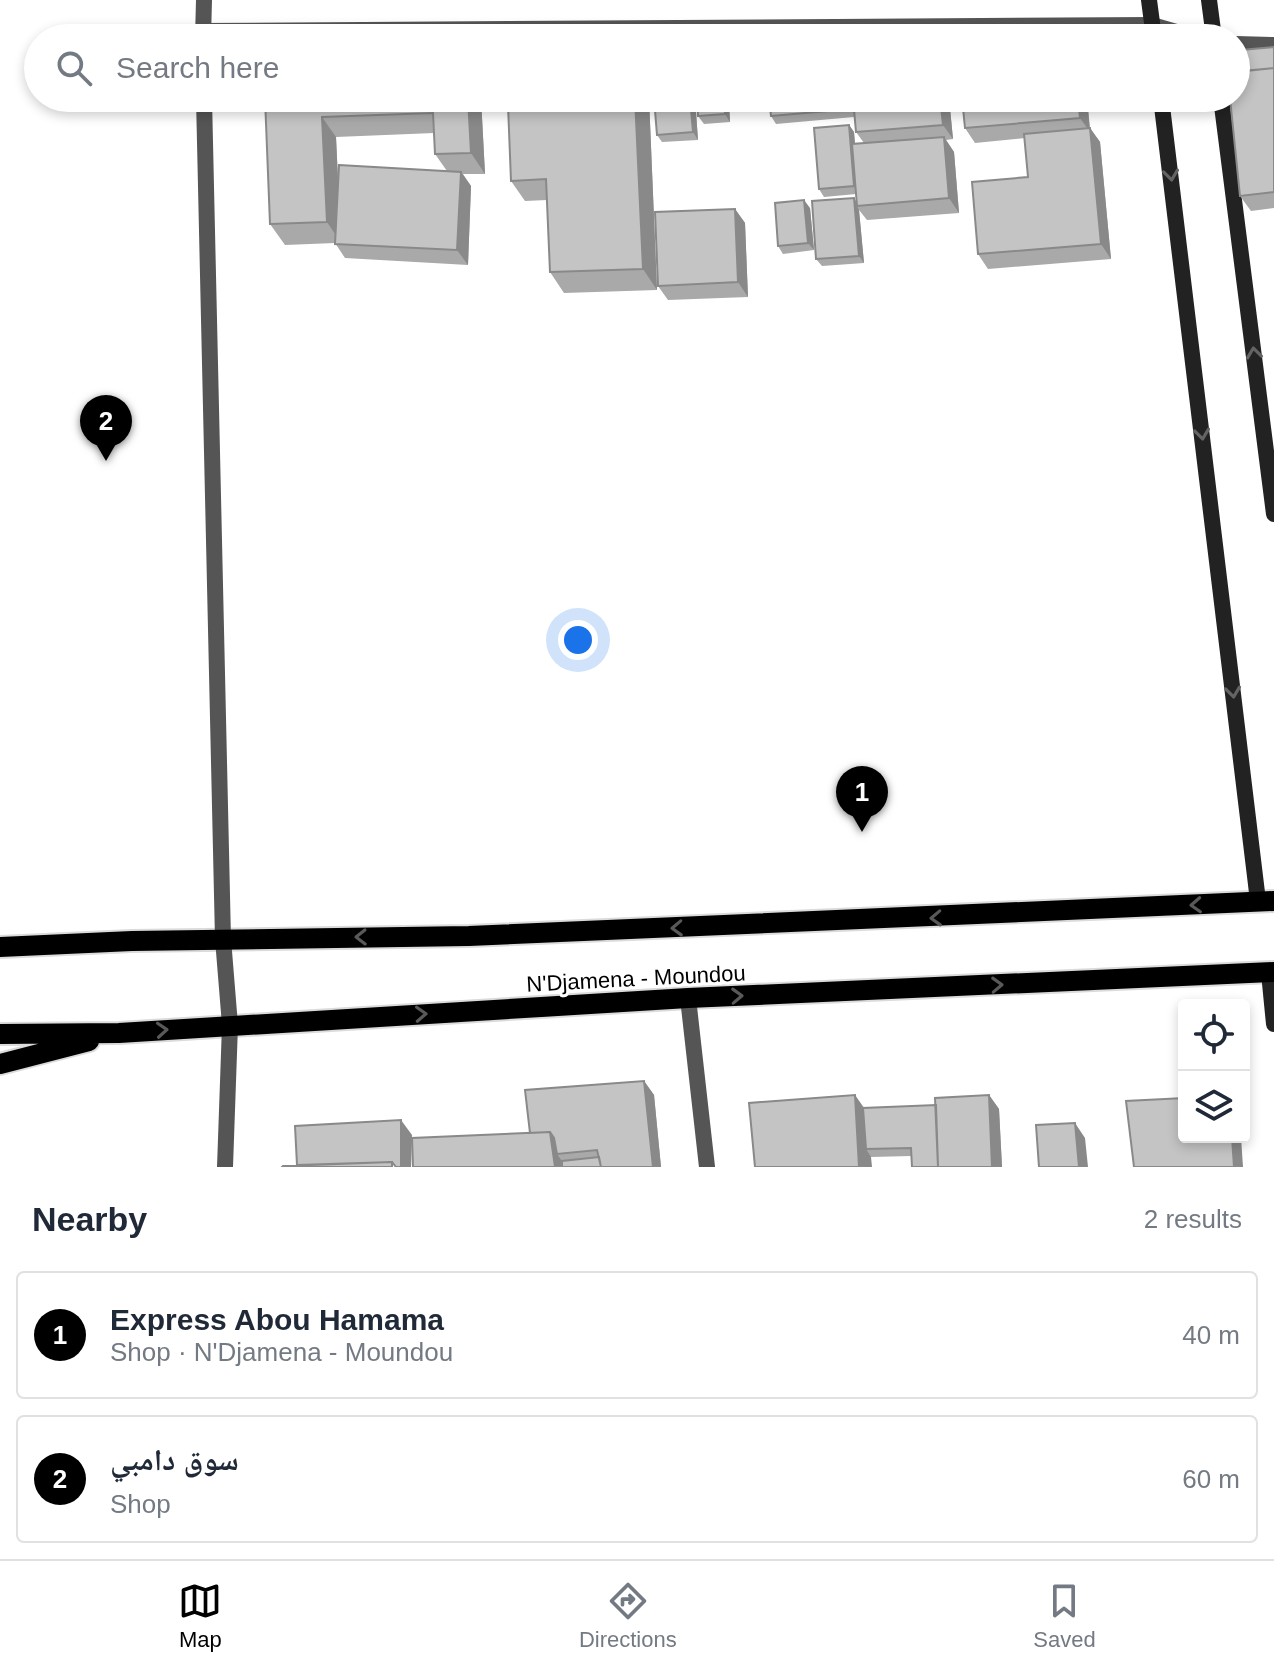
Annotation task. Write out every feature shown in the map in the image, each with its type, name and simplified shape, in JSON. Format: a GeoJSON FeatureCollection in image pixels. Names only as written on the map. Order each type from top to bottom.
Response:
{"type":"FeatureCollection","features":[{"type":"Feature","properties":{"kind":"main road"},"geometry":{"type":"LineString","coordinates":[[0,947],[223,939],[469,936],[969,917],[1266,901]]}},
{"type":"Feature","properties":{"kind":"main road"},"geometry":{"type":"LineString","coordinates":[[0,934],[58,945]]}},
{"type":"Feature","properties":{"kind":"main road","name":"N'Djamena - Moundou"},"geometry":{"type":"LineString","coordinates":[[0,1034],[119,1033],[688,998],[1272,972]]}},
{"type":"Feature","properties":{"kind":"main road"},"geometry":{"type":"LineString","coordinates":[[0,1064],[119,1033]]}},
{"type":"Feature","properties":{"kind":"street"},"geometry":{"type":"LineString","coordinates":[[203,24],[204,0]]}},
{"type":"Feature","properties":{"kind":"street"},"geometry":{"type":"LineString","coordinates":[[1149,0],[1152,24]]}},
{"type":"Feature","properties":{"kind":"street"},"geometry":{"type":"LineString","coordinates":[[1209,0],[1212,24]]}},
{"type":"Feature","properties":{"kind":"street"},"geometry":{"type":"LineString","coordinates":[[1250,44],[1274,45]]}},
{"type":"Feature","properties":{"kind":"street"},"geometry":{"type":"LineString","coordinates":[[204,112],[223,939],[230,1025],[225,1167]]}},
{"type":"Feature","properties":{"kind":"street"},"geometry":{"type":"LineString","coordinates":[[1163,112],[1266,901]]}},
{"type":"Feature","properties":{"kind":"street"},"geometry":{"type":"LineString","coordinates":[[1223,112],[1274,514]]}},
{"type":"Feature","properties":{"kind":"street"},"geometry":{"type":"LineString","coordinates":[[1272,972],[1274,1024]]}},
{"type":"Feature","properties":{"kind":"street"},"geometry":{"type":"LineString","coordinates":[[688,998],[707,1167]]}},
{"type":"Feature","properties":{"kind":"building"},"geometry":{"type":"Polygon","coordinates":[[[1274,47],[1274,68],[1250,70],[1250,49],[1274,47]]]}},
{"type":"Feature","properties":{"kind":"building"},"geometry":{"type":"Polygon","coordinates":[[[1274,68],[1274,192],[1240,196],[1231,112],[1250,112],[1250,71],[1274,68]]]}},
{"type":"Feature","properties":{"kind":"building"},"geometry":{"type":"Polygon","coordinates":[[[266,112],[469,112],[471,153],[435,154],[433,113],[322,117],[327,222],[270,224],[266,112]]]}},
{"type":"Feature","properties":{"kind":"building"},"geometry":{"type":"Polygon","coordinates":[[[508,112],[636,112],[643,269],[550,272],[546,179],[511,181],[508,112]]]}},
{"type":"Feature","properties":{"kind":"building"},"geometry":{"type":"Polygon","coordinates":[[[655,112],[691,112],[693,132],[657,135],[655,112]]]}},
{"type":"Feature","properties":{"kind":"building"},"geometry":{"type":"Polygon","coordinates":[[[698,112],[725,112],[725,114],[698,116],[698,112]]]}},
{"type":"Feature","properties":{"kind":"building"},"geometry":{"type":"Polygon","coordinates":[[[771,112],[817,112],[771,116],[771,112]]]}},
{"type":"Feature","properties":{"kind":"building"},"geometry":{"type":"Polygon","coordinates":[[[854,112],[942,112],[943,125],[856,132],[854,112]]]}},
{"type":"Feature","properties":{"kind":"building"},"geometry":{"type":"Polygon","coordinates":[[[963,112],[1079,112],[1080,118],[965,128],[963,112]]]}},
{"type":"Feature","properties":{"kind":"building"},"geometry":{"type":"Polygon","coordinates":[[[849,125],[854,186],[819,189],[814,128],[849,125]]]}},
{"type":"Feature","properties":{"kind":"building"},"geometry":{"type":"Polygon","coordinates":[[[1090,128],[1101,244],[978,254],[972,182],[1028,177],[1024,134],[1090,128]]]}},
{"type":"Feature","properties":{"kind":"building"},"geometry":{"type":"Polygon","coordinates":[[[944,137],[949,198],[857,206],[852,144],[944,137]]]}},
{"type":"Feature","properties":{"kind":"building"},"geometry":{"type":"Polygon","coordinates":[[[339,165],[461,172],[457,250],[335,244],[339,165]]]}},
{"type":"Feature","properties":{"kind":"building"},"geometry":{"type":"Polygon","coordinates":[[[854,198],[859,256],[816,259],[812,201],[854,198]]]}},
{"type":"Feature","properties":{"kind":"building"},"geometry":{"type":"Polygon","coordinates":[[[804,200],[808,243],[778,246],[775,203],[804,200]]]}},
{"type":"Feature","properties":{"kind":"building"},"geometry":{"type":"Polygon","coordinates":[[[735,209],[738,282],[658,286],[655,212],[735,209]]]}},
{"type":"Feature","properties":{"kind":"building"},"geometry":{"type":"Polygon","coordinates":[[[644,1081],[653,1167],[601,1167],[597,1150],[557,1154],[550,1132],[530,1133],[525,1090],[644,1081]]]}},
{"type":"Feature","properties":{"kind":"building"},"geometry":{"type":"Polygon","coordinates":[[[855,1095],[859,1167],[755,1167],[749,1103],[855,1095]]]}},
{"type":"Feature","properties":{"kind":"building"},"geometry":{"type":"Polygon","coordinates":[[[989,1095],[992,1167],[938,1167],[935,1098],[989,1095]]]}},
{"type":"Feature","properties":{"kind":"building"},"geometry":{"type":"Polygon","coordinates":[[[1178,1098],[1178,1143],[1232,1143],[1234,1167],[1134,1167],[1126,1101],[1178,1098]]]}},
{"type":"Feature","properties":{"kind":"building"},"geometry":{"type":"Polygon","coordinates":[[[936,1105],[938,1167],[912,1167],[911,1148],[866,1149],[863,1108],[936,1105]]]}},
{"type":"Feature","properties":{"kind":"building"},"geometry":{"type":"Polygon","coordinates":[[[401,1120],[401,1167],[396,1167],[392,1162],[297,1165],[295,1126],[401,1120]]]}},
{"type":"Feature","properties":{"kind":"building"},"geometry":{"type":"Polygon","coordinates":[[[1075,1123],[1079,1167],[1039,1167],[1036,1125],[1075,1123]]]}},
{"type":"Feature","properties":{"kind":"building"},"geometry":{"type":"Polygon","coordinates":[[[550,1132],[555,1167],[413,1167],[412,1138],[550,1132]]]}},
{"type":"Feature","properties":{"kind":"building"},"geometry":{"type":"Polygon","coordinates":[[[599,1157],[601,1167],[562,1167],[562,1161],[599,1157]]]}},
{"type":"Feature","properties":{"kind":"building"},"geometry":{"type":"Polygon","coordinates":[[[392,1162],[392,1167],[282,1167],[283,1166],[392,1162]]]}},
{"type":"Feature","properties":{"kind":"place","name":"سوق دامبي"},"geometry":{"type":"Point","coordinates":[106,461]}},
{"type":"Feature","properties":{"kind":"place","name":"Express Abou Hamama"},"geometry":{"type":"Point","coordinates":[862,832]}}]}
